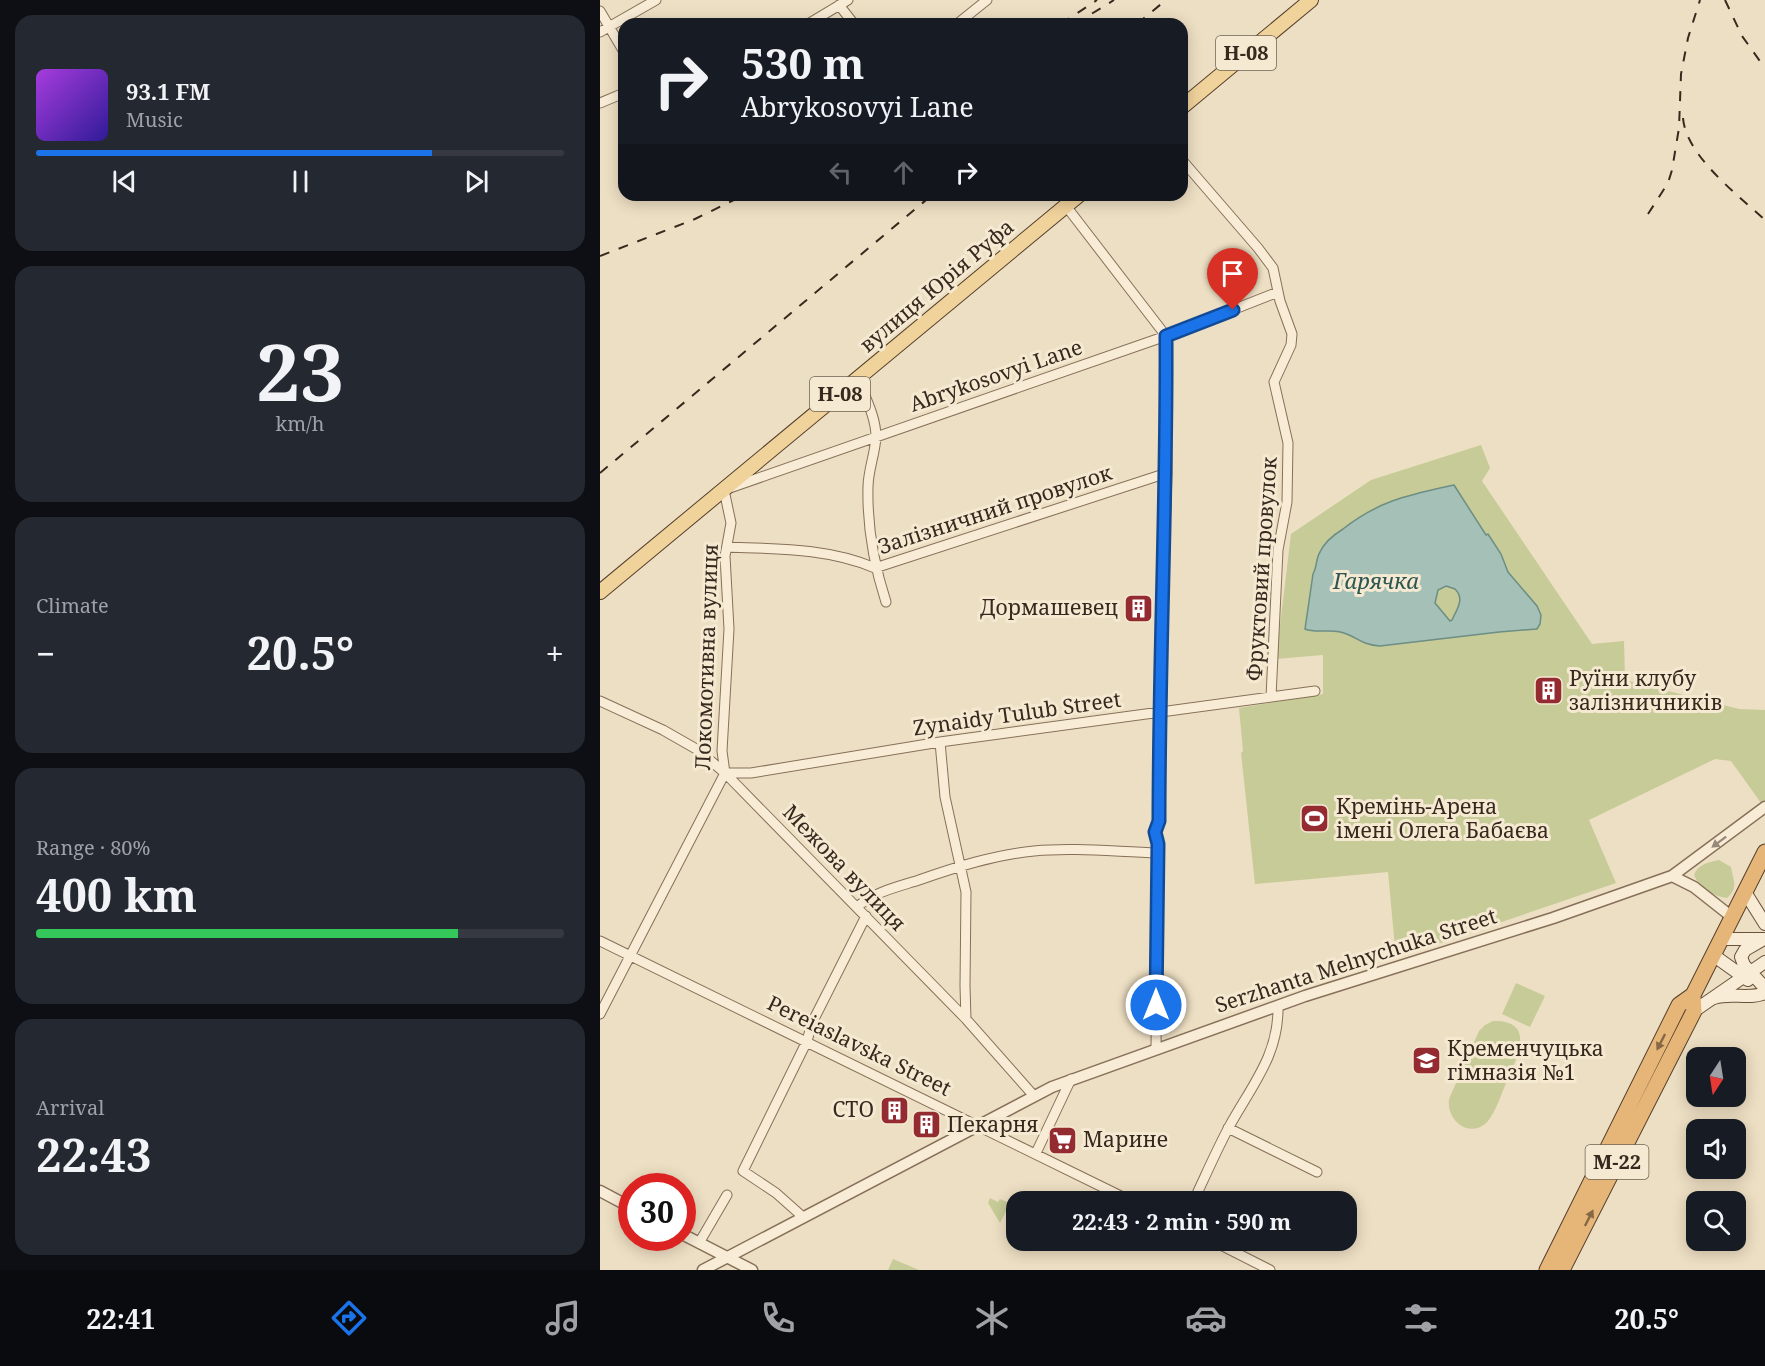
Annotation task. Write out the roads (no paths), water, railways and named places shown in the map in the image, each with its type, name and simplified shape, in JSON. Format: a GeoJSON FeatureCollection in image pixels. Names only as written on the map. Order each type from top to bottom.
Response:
{"type":"FeatureCollection","features":[{"type":"Feature","properties":{"kind":"highway","name":"М-22"},"geometry":{"type":"LineString","coordinates":[[1562,1270],[1694,1011],[1713,955],[1765,852]]}},
{"type":"Feature","properties":{"kind":"highway","name":"М-22"},"geometry":{"type":"LineString","coordinates":[[1547,1270],[1679,1005],[1700,998]]}},
{"type":"Feature","properties":{"kind":"main road","name":"Н-08"},"geometry":{"type":"LineString","coordinates":[[1188,102],[1311,0]]}},
{"type":"Feature","properties":{"kind":"main road","name":"вулиця Юрія Руфа"},"geometry":{"type":"LineString","coordinates":[[600,592],[1072,201]]}},
{"type":"Feature","properties":{"kind":"main road"},"geometry":{"type":"LineString","coordinates":[[1745,892],[1765,924]]}},
{"type":"Feature","properties":{"kind":"main road"},"geometry":{"type":"LineString","coordinates":[[1721,939],[1765,939]]}},
{"type":"Feature","properties":{"kind":"main road"},"geometry":{"type":"LineString","coordinates":[[1700,998],[1748,997],[1765,990],[1752,969],[1741,959],[1742,953],[1765,939]]}},
{"type":"Feature","properties":{"kind":"main road"},"geometry":{"type":"LineString","coordinates":[[1700,998],[1762,962],[1762,955],[1757,949],[1750,948]]}},
{"type":"Feature","properties":{"kind":"main road"},"geometry":{"type":"LineString","coordinates":[[1713,955],[1752,969]]}},
{"type":"Feature","properties":{"kind":"street"},"geometry":{"type":"LineString","coordinates":[[624,18],[656,0]]}},
{"type":"Feature","properties":{"kind":"street"},"geometry":{"type":"LineString","coordinates":[[964,18],[987,0]]}},
{"type":"Feature","properties":{"kind":"street"},"geometry":{"type":"LineString","coordinates":[[818,18],[844,2],[851,18]]}},
{"type":"Feature","properties":{"kind":"street"},"geometry":{"type":"LineString","coordinates":[[600,11],[618,41]]}},
{"type":"Feature","properties":{"kind":"street"},"geometry":{"type":"LineString","coordinates":[[600,32],[618,21]]}},
{"type":"Feature","properties":{"kind":"street"},"geometry":{"type":"LineString","coordinates":[[600,103],[618,96]]}},
{"type":"Feature","properties":{"kind":"street","name":"Фруктовий провулок"},"geometry":{"type":"LineString","coordinates":[[1188,167],[1273,268],[1278,292],[1292,334],[1291,345],[1274,382],[1288,443],[1287,502],[1278,550],[1271,697]]}},
{"type":"Feature","properties":{"kind":"street"},"geometry":{"type":"LineString","coordinates":[[1066,207],[1166,336],[1167,473],[1158,712],[1159,821],[1155,832],[1157,854],[1156,1049]]}},
{"type":"Feature","properties":{"kind":"street","name":"Abrykosovyi Lane"},"geometry":{"type":"LineString","coordinates":[[724,490],[1166,336],[1278,292]]}},
{"type":"Feature","properties":{"kind":"street"},"geometry":{"type":"LineString","coordinates":[[858,380],[874,420],[876,437],[868,486],[869,520],[875,568],[886,602]]}},
{"type":"Feature","properties":{"kind":"street","name":"Залізничний провулок"},"geometry":{"type":"LineString","coordinates":[[727,548],[798,549],[852,558],[875,568],[1167,473]]}},
{"type":"Feature","properties":{"kind":"street","name":"Локомотивна вулиця"},"geometry":{"type":"LineString","coordinates":[[600,1014],[725,772],[722,751],[729,629],[725,556],[731,523],[724,490]]}},
{"type":"Feature","properties":{"kind":"street","name":"Zynaidy Tulub Street"},"geometry":{"type":"LineString","coordinates":[[725,772],[751,773],[940,742],[1315,691]]}},
{"type":"Feature","properties":{"kind":"street","name":"Межова вулиця"},"geometry":{"type":"LineString","coordinates":[[600,700],[672,735],[698,750],[725,772],[966,1018],[1034,1096]]}},
{"type":"Feature","properties":{"kind":"street"},"geometry":{"type":"LineString","coordinates":[[940,742],[945,796],[966,892],[966,1018]]}},
{"type":"Feature","properties":{"kind":"street","name":"Serzhanta Melnychuka Street"},"geometry":{"type":"LineString","coordinates":[[703,1270],[978,1125],[1071,1079],[1278,1006],[1553,918],[1672,876],[1765,807]]}},
{"type":"Feature","properties":{"kind":"street"},"geometry":{"type":"LineString","coordinates":[[857,907],[879,893],[960,866],[1035,851],[1157,854]]}},
{"type":"Feature","properties":{"kind":"street"},"geometry":{"type":"LineString","coordinates":[[1672,876],[1694,887],[1732,917]]}},
{"type":"Feature","properties":{"kind":"street"},"geometry":{"type":"LineString","coordinates":[[803,1217],[777,1192],[743,1171],[807,1041],[812,1023],[866,916]]}},
{"type":"Feature","properties":{"kind":"street","name":"Pereiaslavska Street"},"geometry":{"type":"LineString","coordinates":[[600,941],[1111,1191]]}},
{"type":"Feature","properties":{"kind":"street"},"geometry":{"type":"LineString","coordinates":[[1198,1191],[1228,1128],[1263,1070],[1278,1023],[1278,1006]]}},
{"type":"Feature","properties":{"kind":"street"},"geometry":{"type":"LineString","coordinates":[[1036,1153],[1071,1079]]}},
{"type":"Feature","properties":{"kind":"street"},"geometry":{"type":"LineString","coordinates":[[1228,1128],[1317,1172]]}},
{"type":"Feature","properties":{"kind":"street"},"geometry":{"type":"LineString","coordinates":[[600,1191],[618,1201]]}},
{"type":"Feature","properties":{"kind":"street"},"geometry":{"type":"LineString","coordinates":[[699,1243],[727,1195]]}},
{"type":"Feature","properties":{"kind":"street"},"geometry":{"type":"LineString","coordinates":[[696,1241],[752,1270]]}},
{"type":"Feature","properties":{"kind":"street"},"geometry":{"type":"LineString","coordinates":[[1233,1251],[1270,1270]]}},
{"type":"Feature","properties":{"kind":"water","name":"Гарячка"},"geometry":{"type":"Polygon","coordinates":[[[1454,485],[1501,554],[1508,572],[1537,606],[1541,615],[1537,629],[1380,646],[1365,643],[1335,631],[1305,629],[1313,574],[1319,554],[1327,542],[1357,519],[1383,505],[1454,485]],[[1446,586],[1438,590],[1435,603],[1450,621],[1460,600],[1455,589],[1446,586]]]}},
{"type":"Feature","properties":{"kind":"railway"},"geometry":{"type":"LineString","coordinates":[[1070,18],[1097,0]]}},
{"type":"Feature","properties":{"kind":"railway"},"geometry":{"type":"LineString","coordinates":[[1085,18],[1114,0]]}},
{"type":"Feature","properties":{"kind":"railway"},"geometry":{"type":"LineString","coordinates":[[1144,18],[1166,0]]}},
{"type":"Feature","properties":{"kind":"railway"},"geometry":{"type":"LineString","coordinates":[[1648,214],[1668,183],[1672,170],[1679,128],[1681,74],[1688,38],[1700,0]]}},
{"type":"Feature","properties":{"kind":"railway"},"geometry":{"type":"LineString","coordinates":[[1725,0],[1742,36],[1762,64]]}},
{"type":"Feature","properties":{"kind":"railway"},"geometry":{"type":"LineString","coordinates":[[1683,118],[1686,132],[1703,160],[1728,187],[1765,220]]}},
{"type":"Feature","properties":{"kind":"railway"},"geometry":{"type":"LineString","coordinates":[[600,256],[695,219],[732,201]]}},
{"type":"Feature","properties":{"kind":"railway"},"geometry":{"type":"LineString","coordinates":[[600,473],[925,201]]}},
{"type":"Feature","properties":{"kind":"place","name":"Дормашевец"},"geometry":{"type":"Point","coordinates":[1139,608]}},
{"type":"Feature","properties":{"kind":"place","name":"Руїни клубу залізничників"},"geometry":{"type":"Point","coordinates":[1548,691]}},
{"type":"Feature","properties":{"kind":"place","name":"Кремінь-Арена імені Олега Бабаєва"},"geometry":{"type":"Point","coordinates":[1315,819]}},
{"type":"Feature","properties":{"kind":"place","name":"Кременчуцька гімназія №1"},"geometry":{"type":"Point","coordinates":[1426,1061]}},
{"type":"Feature","properties":{"kind":"place","name":"СТО"},"geometry":{"type":"Point","coordinates":[895,1110]}},
{"type":"Feature","properties":{"kind":"place","name":"Пекарня"},"geometry":{"type":"Point","coordinates":[926,1125]}},
{"type":"Feature","properties":{"kind":"place","name":"Марине"},"geometry":{"type":"Point","coordinates":[1062,1140]}}]}
